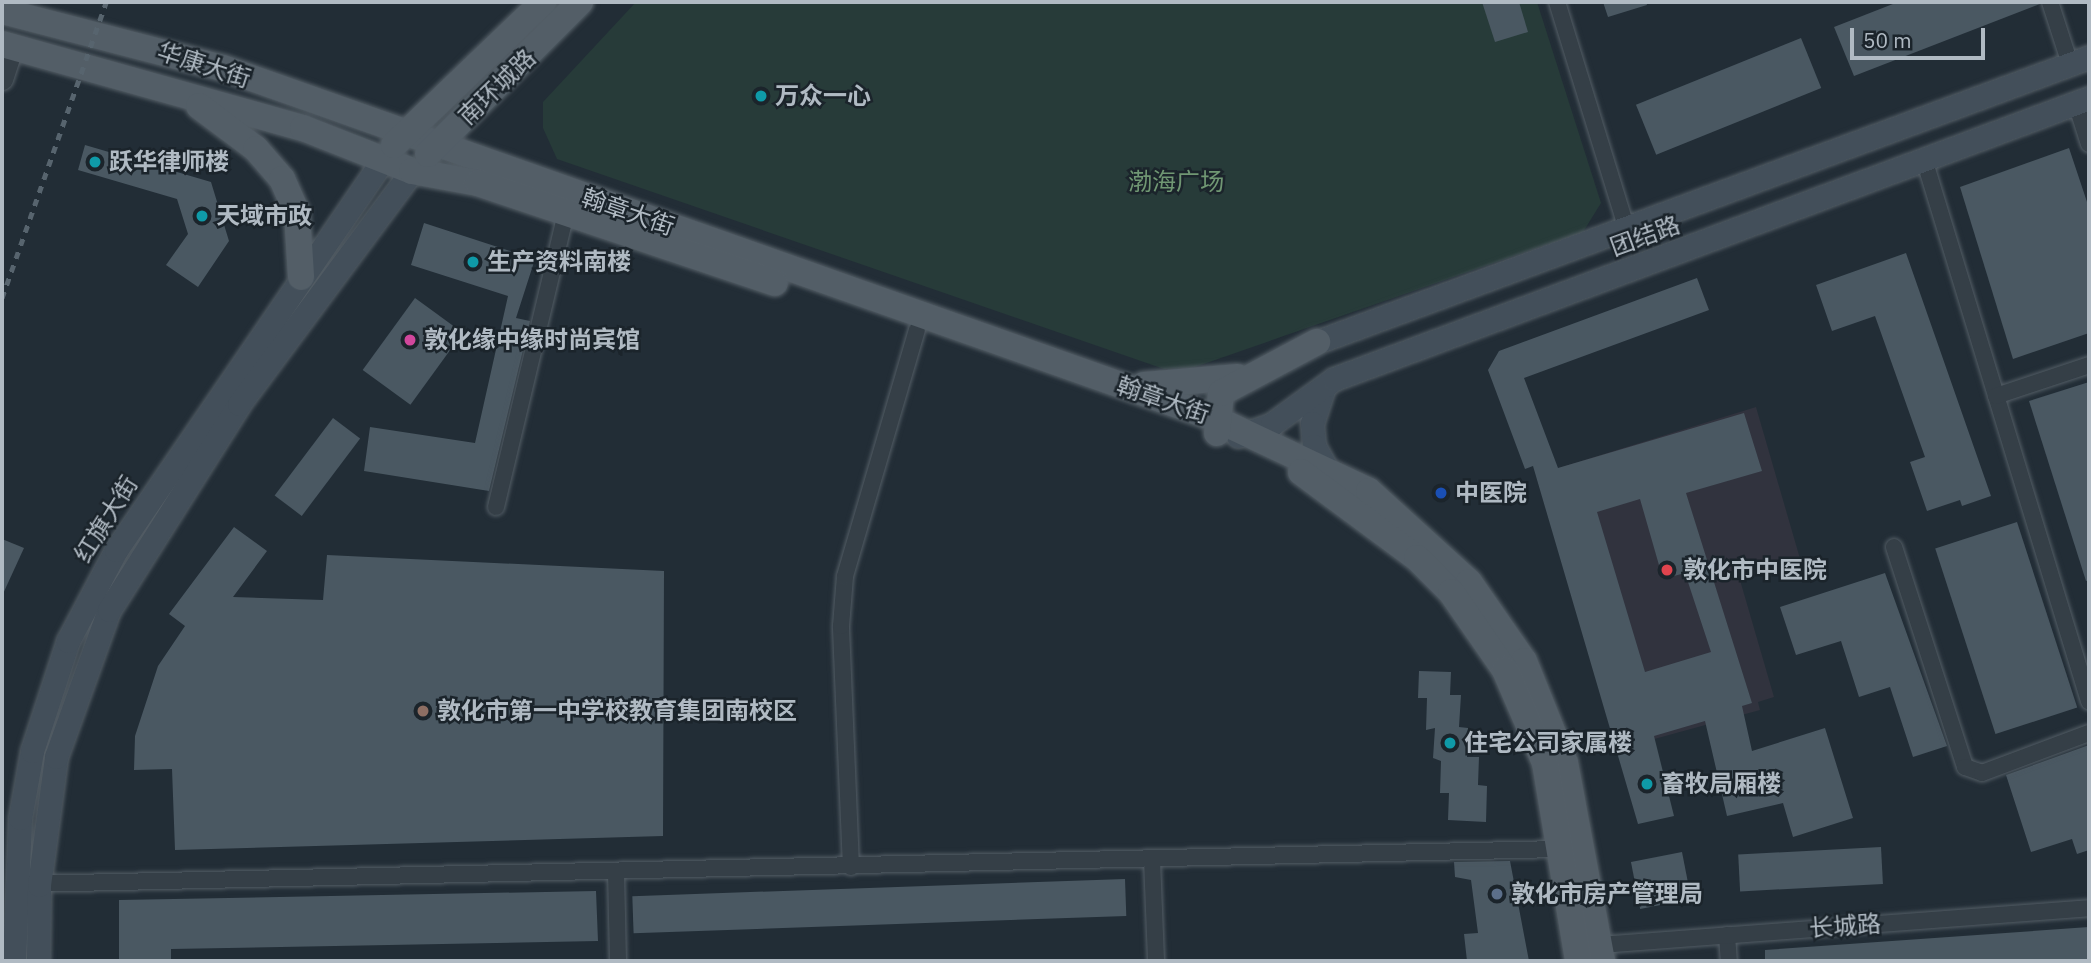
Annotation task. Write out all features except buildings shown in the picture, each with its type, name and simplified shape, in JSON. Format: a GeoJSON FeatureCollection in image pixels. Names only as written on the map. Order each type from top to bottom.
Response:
{"type":"FeatureCollection","features":[{"type":"Feature","properties":{"kind":"main road","name":"南环城路"},"geometry":{"type":"LineString","coordinates":[[382,161],[402,133],[542,2]]}},
{"type":"Feature","properties":{"kind":"main road","name":"南环城路"},"geometry":{"type":"LineString","coordinates":[[412,171],[436,145],[505,83],[580,2]]}},
{"type":"Feature","properties":{"kind":"main road","name":"华康大街"},"geometry":{"type":"LineString","coordinates":[[2,11],[32,10],[223,68],[436,145]]}},
{"type":"Feature","properties":{"kind":"main road","name":"华康大街"},"geometry":{"type":"LineString","coordinates":[[8,45],[303,128],[412,171]]}},
{"type":"Feature","properties":{"kind":"main road","name":"团结路"},"geometry":{"type":"LineString","coordinates":[[1317,342],[2080,60]]}},
{"type":"Feature","properties":{"kind":"main road"},"geometry":{"type":"LineString","coordinates":[[180,93],[256,149],[282,179],[297,213],[301,277]]}},
{"type":"Feature","properties":{"kind":"main road","name":"团结路"},"geometry":{"type":"LineString","coordinates":[[1254,434],[1324,387],[2083,101]]}},
{"type":"Feature","properties":{"kind":"main road","name":"翰章大街"},"geometry":{"type":"LineString","coordinates":[[436,145],[1120,385],[1220,430],[1321,484],[1382,528],[1451,592],[1527,714],[1545,763],[1578,961]]}},
{"type":"Feature","properties":{"kind":"main road","name":"红旗大街"},"geometry":{"type":"LineString","coordinates":[[14,961],[14,883],[32,751],[68,641],[116,550],[382,161]]}},
{"type":"Feature","properties":{"kind":"main road","name":"翰章大街"},"geometry":{"type":"LineString","coordinates":[[412,171],[478,183],[1220,430],[1254,434],[1325,466],[1369,491],[1437,547],[1496,616],[1524,661],[1565,764],[1601,953]]}},
{"type":"Feature","properties":{"kind":"main road","name":"红旗大街"},"geometry":{"type":"LineString","coordinates":[[38,961],[39,885],[55,757],[109,611],[239,404],[412,171]]}},
{"type":"Feature","properties":{"kind":"main road"},"geometry":{"type":"LineString","coordinates":[[1220,430],[1221,393],[1246,374],[1317,342]]}},
{"type":"Feature","properties":{"kind":"main road"},"geometry":{"type":"LineString","coordinates":[[1120,385],[1183,386],[1246,374]]}},
{"type":"Feature","properties":{"kind":"main road"},"geometry":{"type":"LineString","coordinates":[[1324,387],[1312,423],[1314,446],[1325,466]]}},
{"type":"Feature","properties":{"kind":"street"},"geometry":{"type":"LineString","coordinates":[[1557,2],[1628,229]]}},
{"type":"Feature","properties":{"kind":"street"},"geometry":{"type":"LineString","coordinates":[[2050,2],[2080,60]]}},
{"type":"Feature","properties":{"kind":"street"},"geometry":{"type":"LineString","coordinates":[[2,79],[8,45]]}},
{"type":"Feature","properties":{"kind":"street"},"geometry":{"type":"LineString","coordinates":[[2083,101],[2089,144]]}},
{"type":"Feature","properties":{"kind":"street"},"geometry":{"type":"LineString","coordinates":[[1924,159],[2089,701]]}},
{"type":"Feature","properties":{"kind":"street"},"geometry":{"type":"LineString","coordinates":[[496,507],[566,213]]}},
{"type":"Feature","properties":{"kind":"street"},"geometry":{"type":"LineString","coordinates":[[850,867],[841,625],[845,576],[917,330]]}},
{"type":"Feature","properties":{"kind":"street"},"geometry":{"type":"LineString","coordinates":[[1996,396],[2089,365]]}},
{"type":"Feature","properties":{"kind":"street"},"geometry":{"type":"LineString","coordinates":[[1894,547],[1965,767],[1982,773],[2089,733]]}},
{"type":"Feature","properties":{"kind":"street"},"geometry":{"type":"LineString","coordinates":[[14,883],[39,885],[1559,849]]}},
{"type":"Feature","properties":{"kind":"street"},"geometry":{"type":"LineString","coordinates":[[1152,860],[1156,961]]}},
{"type":"Feature","properties":{"kind":"street"},"geometry":{"type":"LineString","coordinates":[[615,872],[618,961]]}},
{"type":"Feature","properties":{"kind":"street","name":"长城路"},"geometry":{"type":"LineString","coordinates":[[1601,953],[1727,935],[2089,908]]}},
{"type":"Feature","properties":{"kind":"street"},"geometry":{"type":"LineString","coordinates":[[1727,935],[1729,961]]}},
{"type":"Feature","properties":{"kind":"shaded area","name":"敦化市中医院"},"geometry":{"type":"Polygon","coordinates":[[[1756,407],[1801,562],[1740,580],[1774,697],[1758,702],[1760,710],[1618,749],[1536,475],[1756,407]]]}},
{"type":"Feature","properties":{"kind":"green space","name":"渤海广场"},"geometry":{"type":"Polygon","coordinates":[[[636,2],[1537,2],[1601,203],[1583,232],[1192,368],[1164,369],[557,159],[543,128],[543,102],[636,2]]]}},
{"type":"Feature","properties":{"kind":"railway"},"geometry":{"type":"LineString","coordinates":[[2,298],[106,2]]}},
{"type":"Feature","properties":{"kind":"place","name":"万众一心"},"geometry":{"type":"Point","coordinates":[761,96]}},
{"type":"Feature","properties":{"kind":"place","name":"跃华律师楼"},"geometry":{"type":"Point","coordinates":[95,162]}},
{"type":"Feature","properties":{"kind":"place","name":"天域市政"},"geometry":{"type":"Point","coordinates":[202,216]}},
{"type":"Feature","properties":{"kind":"place","name":"生产资料南楼"},"geometry":{"type":"Point","coordinates":[473,262]}},
{"type":"Feature","properties":{"kind":"place","name":"敦化缘中缘时尚宾馆"},"geometry":{"type":"Point","coordinates":[410,340]}},
{"type":"Feature","properties":{"kind":"place","name":"中医院"},"geometry":{"type":"Point","coordinates":[1441,493]}},
{"type":"Feature","properties":{"kind":"place","name":"敦化市中医院"},"geometry":{"type":"Point","coordinates":[1667,570]}},
{"type":"Feature","properties":{"kind":"place","name":"敦化市第一中学校教育集团南校区"},"geometry":{"type":"Point","coordinates":[423,711]}},
{"type":"Feature","properties":{"kind":"place","name":"住宅公司家属楼"},"geometry":{"type":"Point","coordinates":[1450,743]}},
{"type":"Feature","properties":{"kind":"place","name":"畜牧局厢楼"},"geometry":{"type":"Point","coordinates":[1647,784]}},
{"type":"Feature","properties":{"kind":"place","name":"敦化市房产管理局"},"geometry":{"type":"Point","coordinates":[1497,894]}}]}
